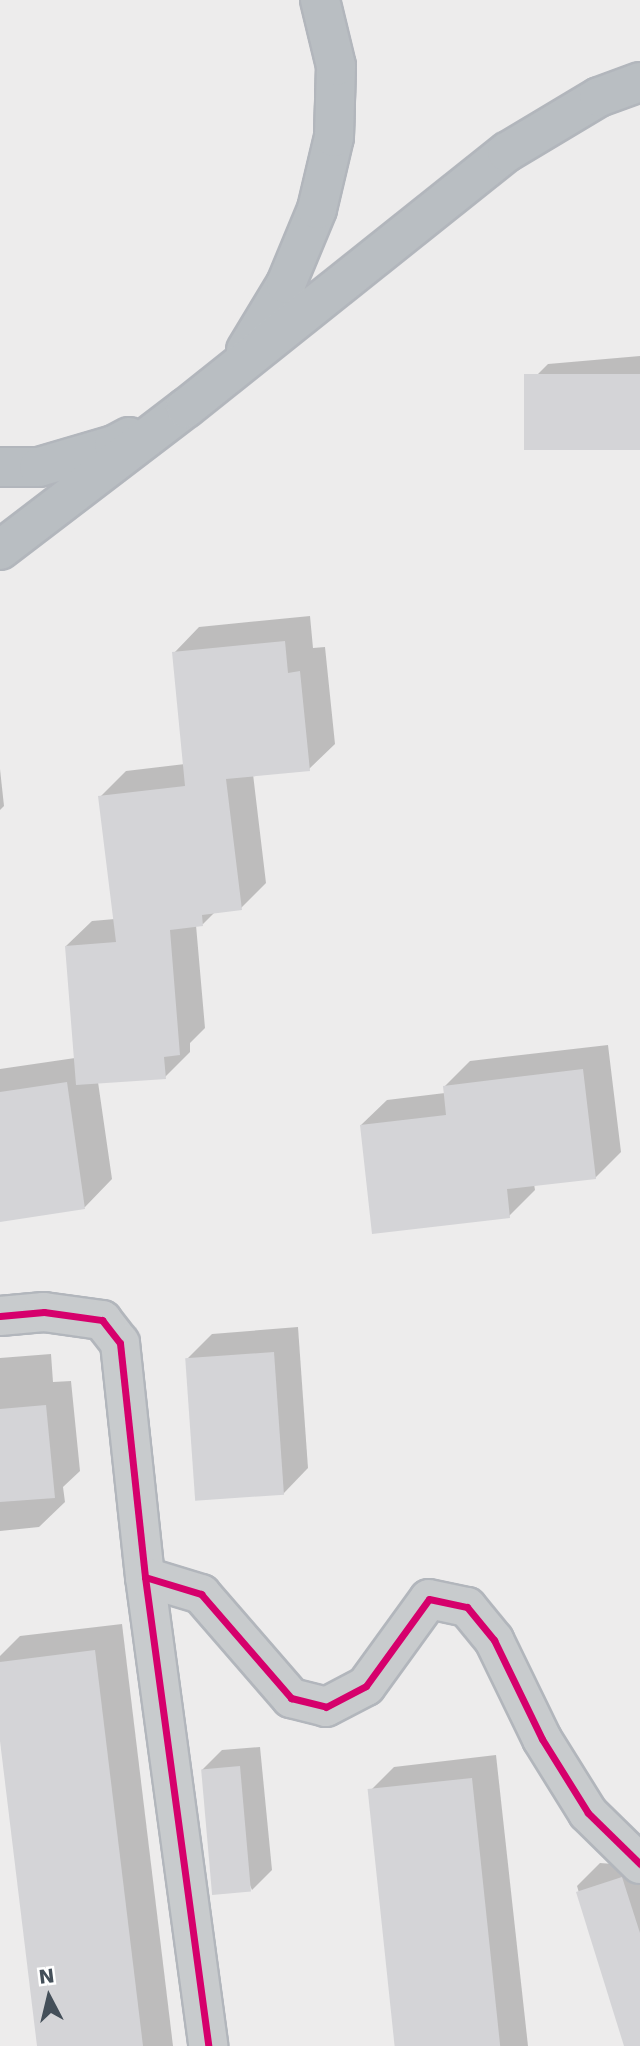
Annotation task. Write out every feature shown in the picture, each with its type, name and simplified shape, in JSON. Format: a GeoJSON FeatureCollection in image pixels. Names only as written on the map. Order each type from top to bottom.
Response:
{"type":"FeatureCollection","features":[{"type":"Feature","properties":{"kind":"highway"},"geometry":{"type":"LineString","coordinates":[[0,467],[39,467],[114,445],[186,408],[244,354],[286,284],[317,209],[334,137],[336,66],[320,0]]}},
{"type":"Feature","properties":{"kind":"highway"},"geometry":{"type":"LineString","coordinates":[[0,550],[186,408],[507,152],[599,97],[640,82]]}},
{"type":"Feature","properties":{"kind":"street"},"geometry":{"type":"LineString","coordinates":[[0,1316],[44,1312],[102,1320],[120,1343],[145,1577],[208,2046]]}},
{"type":"Feature","properties":{"kind":"street"},"geometry":{"type":"LineString","coordinates":[[145,1577],[201,1594],[292,1698],[326,1707],[366,1686],[429,1599],[467,1607],[494,1640],[542,1739],[588,1813],[640,1864]]}},
{"type":"Feature","properties":{"kind":"building"},"geometry":{"type":"Polygon","coordinates":[[[524,374],[640,374],[640,450],[524,450],[524,374]]]}},
{"type":"Feature","properties":{"kind":"building"},"geometry":{"type":"Polygon","coordinates":[[[285,641],[288,673],[300,671],[310,771],[226,779],[242,910],[202,915],[203,926],[170,930],[180,1055],[164,1057],[166,1079],[76,1085],[65,946],[116,942],[98,796],[185,786],[172,652],[285,641]]]}},
{"type":"Feature","properties":{"kind":"building"},"geometry":{"type":"Polygon","coordinates":[[[583,1069],[596,1179],[507,1189],[510,1218],[372,1234],[360,1125],[446,1115],[443,1086],[583,1069]]]}},
{"type":"Feature","properties":{"kind":"building"},"geometry":{"type":"Polygon","coordinates":[[[67,1082],[85,1209],[0,1222],[0,1092],[67,1082]]]}},
{"type":"Feature","properties":{"kind":"building"},"geometry":{"type":"Polygon","coordinates":[[[274,1352],[284,1495],[195,1501],[185,1358],[274,1352]]]}},
{"type":"Feature","properties":{"kind":"building"},"geometry":{"type":"Polygon","coordinates":[[[46,1405],[55,1498],[0,1502],[0,1409],[46,1405]]]}},
{"type":"Feature","properties":{"kind":"building"},"geometry":{"type":"Polygon","coordinates":[[[95,1650],[143,2046],[37,2046],[0,1741],[0,1662],[95,1650]]]}},
{"type":"Feature","properties":{"kind":"building"},"geometry":{"type":"Polygon","coordinates":[[[240,1766],[251,1892],[212,1895],[201,1769],[240,1766]]]}},
{"type":"Feature","properties":{"kind":"building"},"geometry":{"type":"Polygon","coordinates":[[[472,1778],[500,2046],[395,2046],[368,1789],[472,1778]]]}},
{"type":"Feature","properties":{"kind":"building"},"geometry":{"type":"Polygon","coordinates":[[[622,1877],[640,1933],[640,2046],[624,2046],[576,1892],[622,1877]]]}},
{"type":"Feature","properties":{"kind":"cycle path"},"geometry":{"type":"LineString","coordinates":[[0,1316],[44,1312],[102,1320],[120,1343],[145,1577],[208,2046]]}},
{"type":"Feature","properties":{"kind":"cycle path"},"geometry":{"type":"LineString","coordinates":[[145,1577],[201,1594],[291,1698],[326,1707],[366,1686],[429,1599],[467,1607],[494,1640],[542,1739],[588,1813],[640,1864]]}}]}
